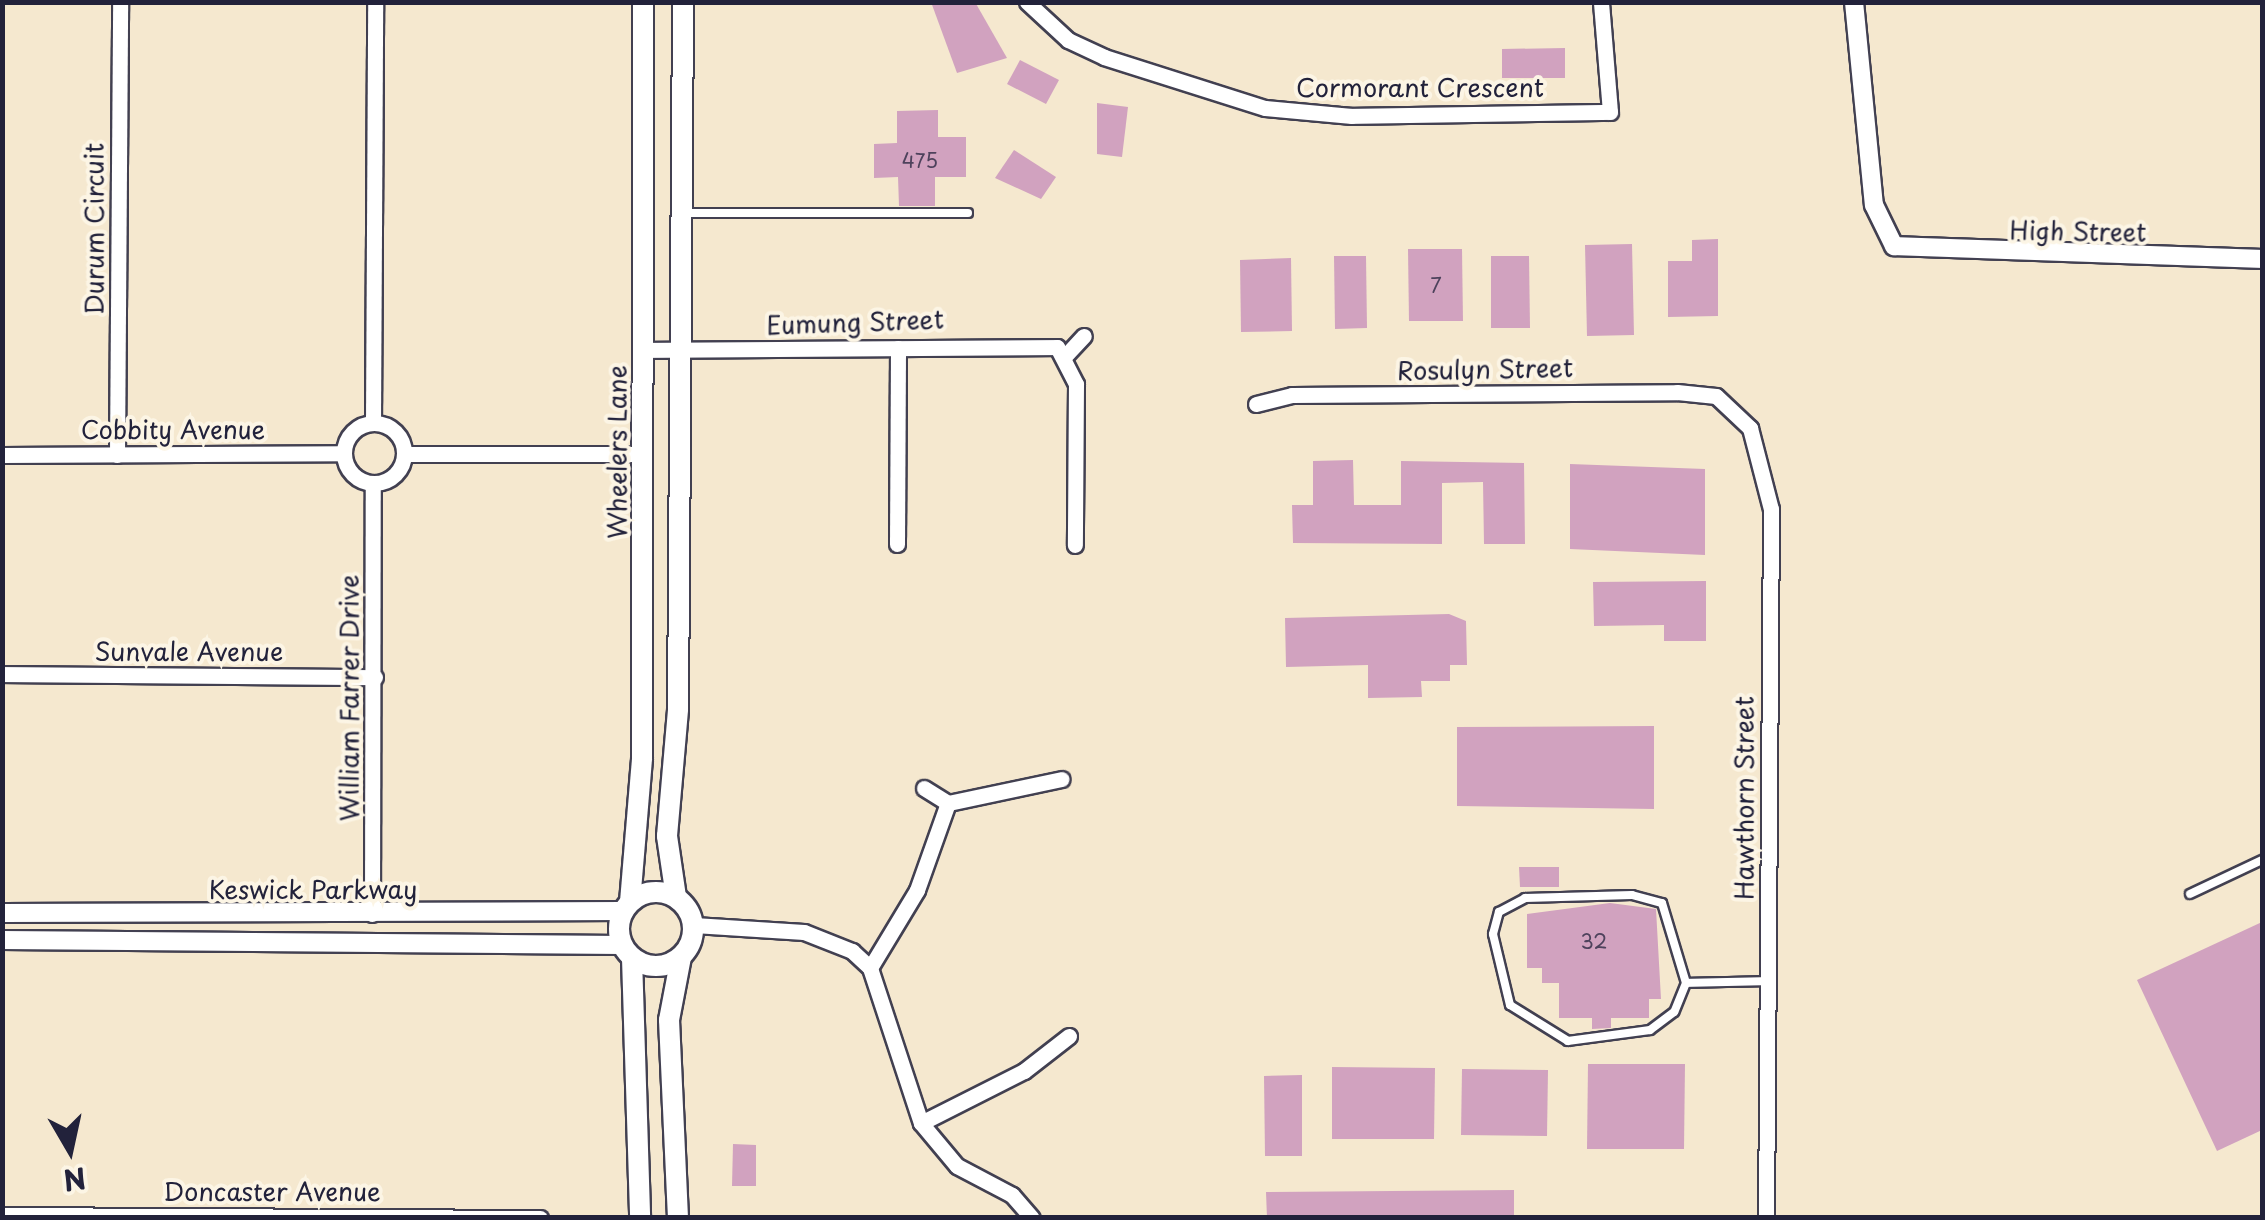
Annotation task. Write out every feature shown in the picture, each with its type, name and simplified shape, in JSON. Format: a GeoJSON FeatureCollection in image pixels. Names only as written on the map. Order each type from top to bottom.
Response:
{"type":"FeatureCollection","features":[{"type":"Feature","properties":{"kind":"main road","name":"Wheelers Lane"},"geometry":{"type":"LineString","coordinates":[[626,906],[641,793],[643,2]]}},
{"type":"Feature","properties":{"kind":"main road"},"geometry":{"type":"LineString","coordinates":[[678,1217],[669,1020],[681,957],[694,926],[676,897],[667,836],[678,709],[683,2]]}},
{"type":"Feature","properties":{"kind":"main road"},"geometry":{"type":"LineString","coordinates":[[640,1218],[626,906],[652,892],[676,897]]}},
{"type":"Feature","properties":{"kind":"main road"},"geometry":{"type":"LineString","coordinates":[[627,952],[662,966],[681,957]]}},
{"type":"Feature","properties":{"kind":"street","name":"Durum Circuit"},"geometry":{"type":"LineString","coordinates":[[117,455],[120,2]]}},
{"type":"Feature","properties":{"kind":"street"},"geometry":{"type":"LineString","coordinates":[[374,423],[376,2]]}},
{"type":"Feature","properties":{"kind":"street","name":"Cormorant Crescent"},"geometry":{"type":"LineString","coordinates":[[1027,2],[1068,40],[1104,57],[1265,108],[1352,116],[1610,112],[1600,2]]}},
{"type":"Feature","properties":{"kind":"street","name":"High Street"},"geometry":{"type":"LineString","coordinates":[[1854,2],[1874,205],[1894,246],[2262,259]]}},
{"type":"Feature","properties":{"kind":"street"},"geometry":{"type":"LineString","coordinates":[[1075,545],[1076,384],[1066,354],[1084,336]]}},
{"type":"Feature","properties":{"kind":"street","name":"Eumung Street"},"geometry":{"type":"LineString","coordinates":[[642,350],[898,348],[1046,342],[1066,354]]}},
{"type":"Feature","properties":{"kind":"street"},"geometry":{"type":"LineString","coordinates":[[897,544],[898,348]]}},
{"type":"Feature","properties":{"kind":"street","name":"Rosulyn Street"},"geometry":{"type":"LineString","coordinates":[[1256,404],[1292,396],[1716,396]]}},
{"type":"Feature","properties":{"kind":"street","name":"Hawthorn Street"},"geometry":{"type":"LineString","coordinates":[[1716,396],[1750,428],[1771,508],[1766,1218]]}},
{"type":"Feature","properties":{"kind":"street"},"geometry":{"type":"LineString","coordinates":[[374,423],[392,429],[404,454],[391,478],[373,483],[350,470],[344,453],[356,429],[374,423]]}},
{"type":"Feature","properties":{"kind":"street","name":"Cobbity Avenue"},"geometry":{"type":"LineString","coordinates":[[2,455],[344,453]]}},
{"type":"Feature","properties":{"kind":"street"},"geometry":{"type":"LineString","coordinates":[[404,454],[643,454]]}},
{"type":"Feature","properties":{"kind":"street","name":"William Farrer Drive"},"geometry":{"type":"LineString","coordinates":[[372,914],[373,483]]}},
{"type":"Feature","properties":{"kind":"street","name":"Sunvale Avenue"},"geometry":{"type":"LineString","coordinates":[[2,674],[375,677]]}},
{"type":"Feature","properties":{"kind":"street"},"geometry":{"type":"LineString","coordinates":[[924,788],[948,803],[1062,779]]}},
{"type":"Feature","properties":{"kind":"street"},"geometry":{"type":"LineString","coordinates":[[870,968],[917,890],[948,803]]}},
{"type":"Feature","properties":{"kind":"street","name":"Keswick Parkway"},"geometry":{"type":"LineString","coordinates":[[2,913],[372,914],[626,906]]}},
{"type":"Feature","properties":{"kind":"street"},"geometry":{"type":"LineString","coordinates":[[694,926],[804,932],[870,968],[920,1124],[957,1166],[1012,1195],[1032,1218]]}},
{"type":"Feature","properties":{"kind":"street","name":"Keswick Parkway"},"geometry":{"type":"LineString","coordinates":[[2,940],[627,952]]}},
{"type":"Feature","properties":{"kind":"street"},"geometry":{"type":"LineString","coordinates":[[920,1124],[1024,1071],[1069,1036]]}},
{"type":"Feature","properties":{"kind":"street","name":"Doncaster Avenue"},"geometry":{"type":"LineString","coordinates":[[2,1214],[540,1218]]}},
{"type":"Feature","properties":{"kind":"street"},"geometry":{"type":"LineString","coordinates":[[669,1218],[678,1217]]}},
{"type":"Feature","properties":{"kind":"lane"},"geometry":{"type":"LineString","coordinates":[[682,213],[968,212]]}},
{"type":"Feature","properties":{"kind":"lane"},"geometry":{"type":"LineString","coordinates":[[2190,894],[2262,860]]}},
{"type":"Feature","properties":{"kind":"lane"},"geometry":{"type":"LineString","coordinates":[[1571,893],[1662,902],[1686,982],[1674,1012],[1650,1030],[1568,1041],[1510,1004],[1493,934],[1499,912],[1571,893]]}},
{"type":"Feature","properties":{"kind":"lane"},"geometry":{"type":"LineString","coordinates":[[1686,982],[1768,981]]}},
{"type":"Feature","properties":{"kind":"building"},"geometry":{"type":"Polygon","coordinates":[[[931,2],[975,2],[1007,58],[957,73],[931,2]]]}},
{"type":"Feature","properties":{"kind":"building"},"geometry":{"type":"Polygon","coordinates":[[[1565,48],[1565,78],[1502,78],[1502,49],[1565,48]]]}},
{"type":"Feature","properties":{"kind":"building"},"geometry":{"type":"Polygon","coordinates":[[[1020,60],[1059,80],[1046,104],[1007,84],[1020,60]]]}},
{"type":"Feature","properties":{"kind":"building"},"geometry":{"type":"Polygon","coordinates":[[[1097,103],[1128,107],[1122,157],[1097,154],[1097,103]]]}},
{"type":"Feature","properties":{"kind":"building"},"geometry":{"type":"Polygon","coordinates":[[[938,110],[938,137],[966,137],[966,177],[935,177],[935,206],[899,206],[898,177],[874,178],[874,144],[897,143],[897,111],[938,110]]]}},
{"type":"Feature","properties":{"kind":"building"},"geometry":{"type":"Polygon","coordinates":[[[1014,150],[1056,177],[1041,199],[995,178],[1014,150]]]}},
{"type":"Feature","properties":{"kind":"building"},"geometry":{"type":"Polygon","coordinates":[[[1718,239],[1718,316],[1668,317],[1668,261],[1692,261],[1692,240],[1718,239]]]}},
{"type":"Feature","properties":{"kind":"building"},"geometry":{"type":"Polygon","coordinates":[[[1632,244],[1634,335],[1587,336],[1585,245],[1632,244]]]}},
{"type":"Feature","properties":{"kind":"building"},"geometry":{"type":"Polygon","coordinates":[[[1408,249],[1462,249],[1463,321],[1409,321],[1408,249]]]}},
{"type":"Feature","properties":{"kind":"building"},"geometry":{"type":"Polygon","coordinates":[[[1334,256],[1366,256],[1367,328],[1335,329],[1334,256]]]}},
{"type":"Feature","properties":{"kind":"building"},"geometry":{"type":"Polygon","coordinates":[[[1491,256],[1529,256],[1530,328],[1491,328],[1491,256]]]}},
{"type":"Feature","properties":{"kind":"building"},"geometry":{"type":"Polygon","coordinates":[[[1291,258],[1292,331],[1241,332],[1240,260],[1291,258]]]}},
{"type":"Feature","properties":{"kind":"building"},"geometry":{"type":"Polygon","coordinates":[[[1353,460],[1354,505],[1401,505],[1401,461],[1524,463],[1525,544],[1484,544],[1483,482],[1442,483],[1442,544],[1293,543],[1292,505],[1313,505],[1313,461],[1353,460]]]}},
{"type":"Feature","properties":{"kind":"building"},"geometry":{"type":"Polygon","coordinates":[[[1570,464],[1705,469],[1705,555],[1570,549],[1570,464]]]}},
{"type":"Feature","properties":{"kind":"building"},"geometry":{"type":"Polygon","coordinates":[[[1706,581],[1706,641],[1664,641],[1664,625],[1594,626],[1593,582],[1706,581]]]}},
{"type":"Feature","properties":{"kind":"building"},"geometry":{"type":"Polygon","coordinates":[[[1449,614],[1466,621],[1467,665],[1450,665],[1450,681],[1421,681],[1422,697],[1368,698],[1368,665],[1286,667],[1285,618],[1449,614]]]}},
{"type":"Feature","properties":{"kind":"building"},"geometry":{"type":"Polygon","coordinates":[[[1654,726],[1654,809],[1457,806],[1457,727],[1654,726]]]}},
{"type":"Feature","properties":{"kind":"building"},"geometry":{"type":"Polygon","coordinates":[[[1519,867],[1559,867],[1559,887],[1520,887],[1519,867]]]}},
{"type":"Feature","properties":{"kind":"building"},"geometry":{"type":"Polygon","coordinates":[[[1610,903],[1656,909],[1661,999],[1649,999],[1649,1018],[1611,1018],[1611,1028],[1592,1029],[1592,1018],[1559,1018],[1559,983],[1542,983],[1542,968],[1527,968],[1527,914],[1610,903]]]}},
{"type":"Feature","properties":{"kind":"building"},"geometry":{"type":"Polygon","coordinates":[[[2262,922],[2262,1130],[2217,1151],[2137,980],[2262,922]]]}},
{"type":"Feature","properties":{"kind":"building"},"geometry":{"type":"Polygon","coordinates":[[[1588,1064],[1685,1064],[1684,1149],[1587,1149],[1588,1064]]]}},
{"type":"Feature","properties":{"kind":"building"},"geometry":{"type":"Polygon","coordinates":[[[1332,1067],[1435,1068],[1434,1139],[1332,1139],[1332,1067]]]}},
{"type":"Feature","properties":{"kind":"building"},"geometry":{"type":"Polygon","coordinates":[[[1462,1069],[1548,1070],[1547,1136],[1461,1135],[1462,1069]]]}},
{"type":"Feature","properties":{"kind":"building"},"geometry":{"type":"Polygon","coordinates":[[[1302,1075],[1302,1156],[1265,1156],[1264,1076],[1302,1075]]]}},
{"type":"Feature","properties":{"kind":"building"},"geometry":{"type":"Polygon","coordinates":[[[733,1144],[756,1145],[756,1186],[732,1186],[733,1144]]]}},
{"type":"Feature","properties":{"kind":"building"},"geometry":{"type":"Polygon","coordinates":[[[1514,1190],[1514,1218],[1267,1218],[1266,1192],[1514,1190]]]}}]}
